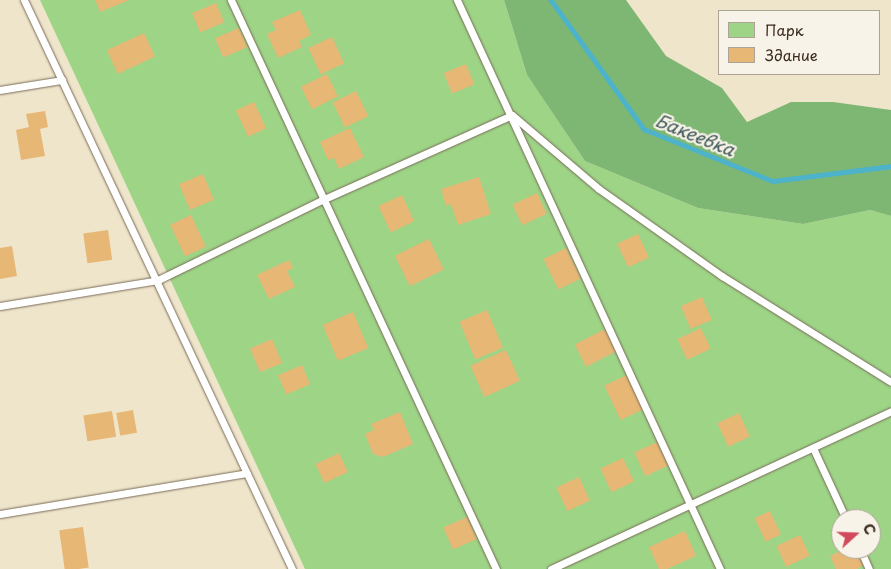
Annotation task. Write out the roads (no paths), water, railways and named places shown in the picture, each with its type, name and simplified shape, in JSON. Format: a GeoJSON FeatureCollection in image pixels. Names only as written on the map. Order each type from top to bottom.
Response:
{"type":"FeatureCollection","features":[{"type":"Feature","properties":{"kind":"lane"},"geometry":{"type":"LineString","coordinates":[[24,0],[158,280],[292,569]]}},
{"type":"Feature","properties":{"kind":"lane"},"geometry":{"type":"LineString","coordinates":[[231,0],[322,200],[496,569]]}},
{"type":"Feature","properties":{"kind":"lane"},"geometry":{"type":"LineString","coordinates":[[457,0],[512,114],[720,569]]}},
{"type":"Feature","properties":{"kind":"lane"},"geometry":{"type":"LineString","coordinates":[[0,90],[62,80]]}},
{"type":"Feature","properties":{"kind":"lane"},"geometry":{"type":"LineString","coordinates":[[0,306],[158,280],[322,200],[512,114]]}},
{"type":"Feature","properties":{"kind":"lane"},"geometry":{"type":"LineString","coordinates":[[512,114],[599,189],[722,276],[891,382]]}},
{"type":"Feature","properties":{"kind":"lane"},"geometry":{"type":"LineString","coordinates":[[551,569],[891,411]]}},
{"type":"Feature","properties":{"kind":"lane"},"geometry":{"type":"LineString","coordinates":[[813,448],[841,509]]}},
{"type":"Feature","properties":{"kind":"lane"},"geometry":{"type":"LineString","coordinates":[[0,514],[247,473]]}},
{"type":"Feature","properties":{"kind":"waterway","name":"Бакеевка"},"geometry":{"type":"LineString","coordinates":[[551,0],[644,129],[773,181],[891,166]]}}]}
